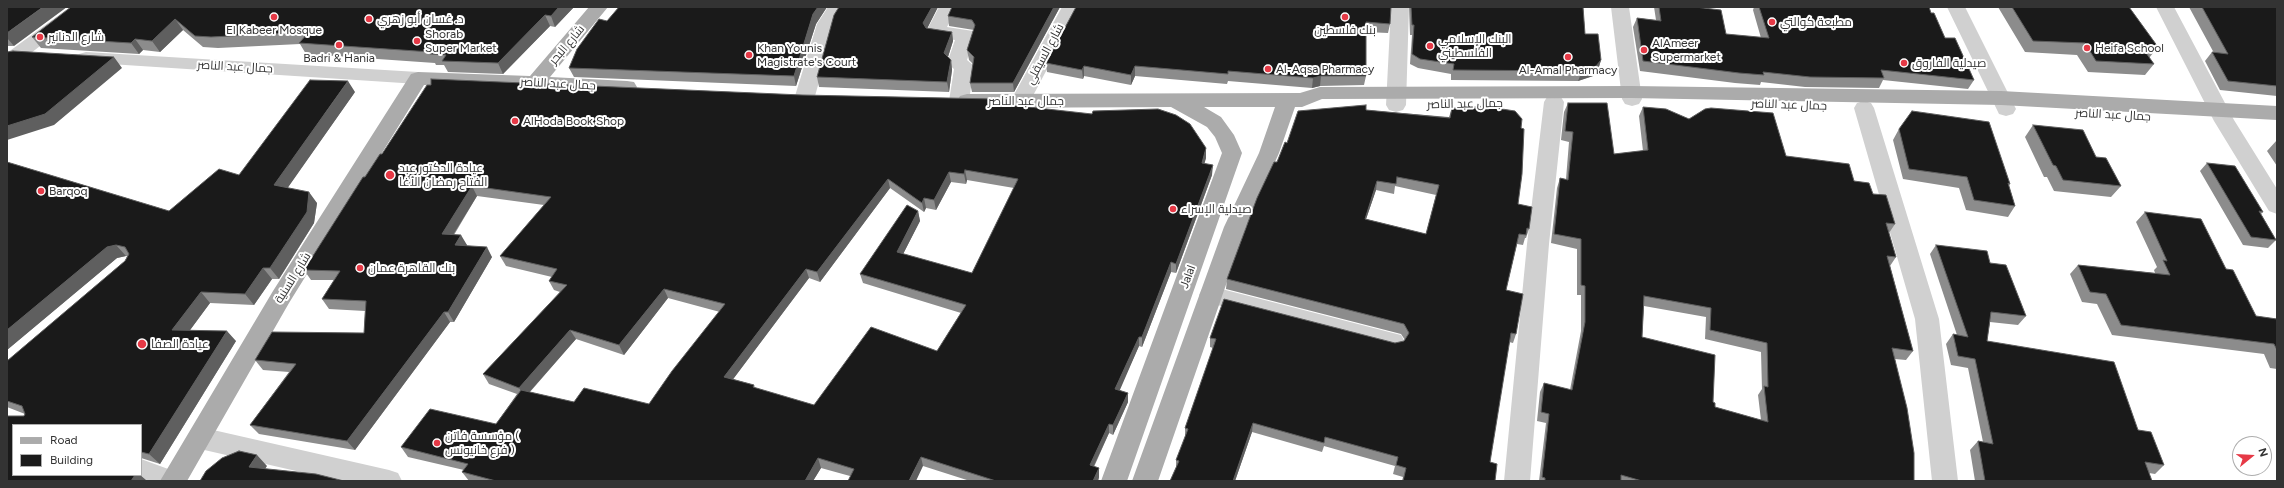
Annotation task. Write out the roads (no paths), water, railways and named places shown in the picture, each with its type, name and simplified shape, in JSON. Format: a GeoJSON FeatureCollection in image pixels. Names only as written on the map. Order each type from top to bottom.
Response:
{"type":"FeatureCollection","features":[{"type":"Feature","properties":{"kind":"main road","name":"شارع البحر"},"geometry":{"type":"LineString","coordinates":[[535,83],[599,7]]}},
{"type":"Feature","properties":{"kind":"main road","name":"جمال عبد الناصر"},"geometry":{"type":"LineString","coordinates":[[418,78],[646,88]]}},
{"type":"Feature","properties":{"kind":"main road","name":"شارع السنية"},"geometry":{"type":"LineString","coordinates":[[173,481],[200,438],[281,297],[418,78]]}},
{"type":"Feature","properties":{"kind":"main road","name":"جمال عبد الناصر"},"geometry":{"type":"LineString","coordinates":[[952,101],[1294,100],[1320,107],[1396,98],[1631,96],[2004,103],[2221,115],[2277,113]]}},
{"type":"Feature","properties":{"kind":"main road","name":"جمال عبد الناصر"},"geometry":{"type":"LineString","coordinates":[[1396,98],[1554,102],[1631,96],[1864,108],[2004,103]]}},
{"type":"Feature","properties":{"kind":"main road"},"geometry":{"type":"LineString","coordinates":[[1145,481],[1235,227],[1294,100]]}},
{"type":"Feature","properties":{"kind":"main road","name":"Jalal"},"geometry":{"type":"LineString","coordinates":[[1114,481],[1232,153],[1224,135],[1214,122],[1198,112],[1170,101]]}},
{"type":"Feature","properties":{"kind":"main road","name":"جمال عبد الناصر"},"geometry":{"type":"LineString","coordinates":[[2221,115],[2277,124]]}},
{"type":"Feature","properties":{"kind":"street"},"geometry":{"type":"LineString","coordinates":[[10,56],[82,7]]}},
{"type":"Feature","properties":{"kind":"street"},"geometry":{"type":"LineString","coordinates":[[804,96],[826,24],[837,7]]}},
{"type":"Feature","properties":{"kind":"street"},"geometry":{"type":"LineString","coordinates":[[948,7],[935,32],[966,35],[957,63],[964,66],[952,101]]}},
{"type":"Feature","properties":{"kind":"street","name":"شارع السيقلي"},"geometry":{"type":"LineString","coordinates":[[1020,102],[1071,7]]}},
{"type":"Feature","properties":{"kind":"street"},"geometry":{"type":"LineString","coordinates":[[1396,98],[1400,7]]}},
{"type":"Feature","properties":{"kind":"street"},"geometry":{"type":"LineString","coordinates":[[1620,7],[1631,96]]}},
{"type":"Feature","properties":{"kind":"street"},"geometry":{"type":"LineString","coordinates":[[1956,7],[2004,103]]}},
{"type":"Feature","properties":{"kind":"street"},"geometry":{"type":"LineString","coordinates":[[2166,7],[2221,115],[2277,206]]}},
{"type":"Feature","properties":{"kind":"street"},"geometry":{"type":"LineString","coordinates":[[10,56],[48,56]]}},
{"type":"Feature","properties":{"kind":"street","name":"جمال عبد الناصر"},"geometry":{"type":"LineString","coordinates":[[71,57],[418,78]]}},
{"type":"Feature","properties":{"kind":"street"},"geometry":{"type":"LineString","coordinates":[[1517,481],[1538,244],[1554,102]]}},
{"type":"Feature","properties":{"kind":"street"},"geometry":{"type":"LineString","coordinates":[[1864,108],[1926,319],[1945,481]]}},
{"type":"Feature","properties":{"kind":"street"},"geometry":{"type":"LineString","coordinates":[[1210,295],[1393,342]]}},
{"type":"Feature","properties":{"kind":"street"},"geometry":{"type":"LineString","coordinates":[[200,438],[389,481]]}},
{"type":"Feature","properties":{"kind":"street"},"geometry":{"type":"LineString","coordinates":[[142,470],[170,481]]}},
{"type":"Feature","properties":{"kind":"place","name":"El Kabeer Mosque"},"geometry":{"type":"Point","coordinates":[274,17]}},
{"type":"Feature","properties":{"kind":"place","name":"بنك فلسطين"},"geometry":{"type":"Point","coordinates":[1345,17]}},
{"type":"Feature","properties":{"kind":"place","name":"د. غسان أبو زهري"},"geometry":{"type":"Point","coordinates":[369,19]}},
{"type":"Feature","properties":{"kind":"place","name":"مطبعة كوالتي"},"geometry":{"type":"Point","coordinates":[1772,22]}},
{"type":"Feature","properties":{"kind":"place","name":"شارع الدنانير"},"geometry":{"type":"Point","coordinates":[40,37]}},
{"type":"Feature","properties":{"kind":"place","name":"Shorab Super Market"},"geometry":{"type":"Point","coordinates":[417,41]}},
{"type":"Feature","properties":{"kind":"place","name":"Badri & Hania"},"geometry":{"type":"Point","coordinates":[339,45]}},
{"type":"Feature","properties":{"kind":"place","name":"البنك الإسلامي الفلسطيني"},"geometry":{"type":"Point","coordinates":[1430,46]}},
{"type":"Feature","properties":{"kind":"place","name":"Heifa School"},"geometry":{"type":"Point","coordinates":[2087,48]}},
{"type":"Feature","properties":{"kind":"place","name":"AlAmeer Supermarket"},"geometry":{"type":"Point","coordinates":[1644,50]}},
{"type":"Feature","properties":{"kind":"place","name":"Khan Younis Magistrate's Court"},"geometry":{"type":"Point","coordinates":[749,55]}},
{"type":"Feature","properties":{"kind":"place","name":"Al-Amal Pharmacy"},"geometry":{"type":"Point","coordinates":[1568,57]}},
{"type":"Feature","properties":{"kind":"place","name":"صيدلية الفاروق"},"geometry":{"type":"Point","coordinates":[1904,63]}},
{"type":"Feature","properties":{"kind":"place","name":"Al-Aqsa Pharmacy"},"geometry":{"type":"Point","coordinates":[1268,69]}},
{"type":"Feature","properties":{"kind":"place","name":"AlHoda Book Shop"},"geometry":{"type":"Point","coordinates":[515,121]}},
{"type":"Feature","properties":{"kind":"place","name":"عيادة الدكتور عبد الفتاح رمضان الأغا"},"geometry":{"type":"Point","coordinates":[390,175]}},
{"type":"Feature","properties":{"kind":"place","name":"Barqoq"},"geometry":{"type":"Point","coordinates":[41,191]}},
{"type":"Feature","properties":{"kind":"place","name":"صيدلية الإسراء"},"geometry":{"type":"Point","coordinates":[1173,209]}},
{"type":"Feature","properties":{"kind":"place","name":"بنك القاهرة عمان"},"geometry":{"type":"Point","coordinates":[360,268]}},
{"type":"Feature","properties":{"kind":"place","name":"عيادة الصفا"},"geometry":{"type":"Point","coordinates":[142,344]}},
{"type":"Feature","properties":{"kind":"place","name":"مؤسسة فاتن ( فرع خانيونس )"},"geometry":{"type":"Point","coordinates":[437,443]}}]}
